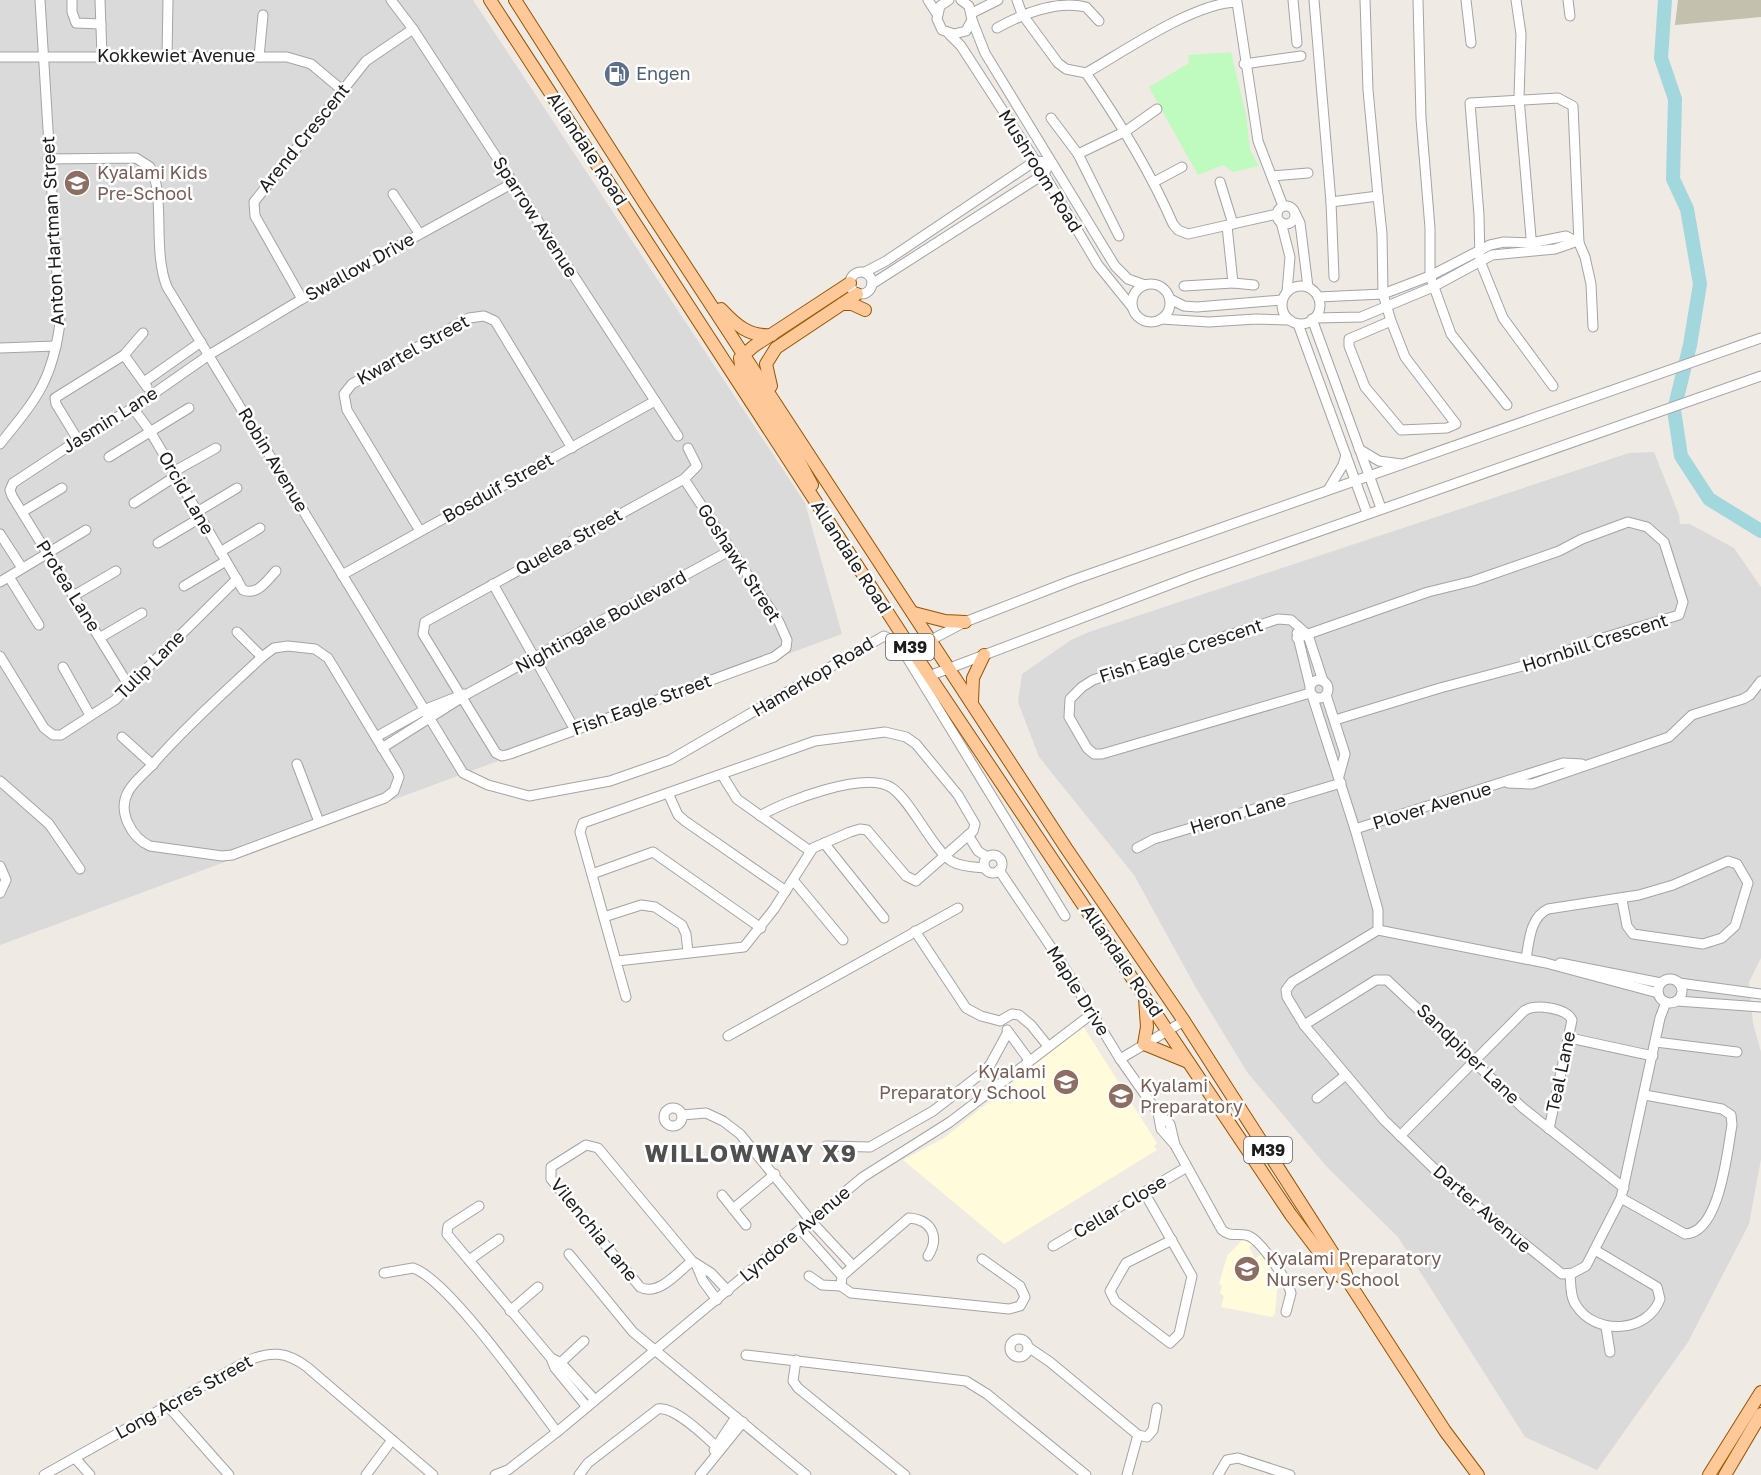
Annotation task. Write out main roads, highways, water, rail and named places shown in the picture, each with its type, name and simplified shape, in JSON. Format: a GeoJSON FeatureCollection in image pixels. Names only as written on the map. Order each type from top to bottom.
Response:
{"type":"FeatureCollection","features":[{"type":"Feature","properties":{"kind":"main road","name":"Allandale Road"},"geometry":{"type":"LineString","coordinates":[[490,0],[929,676],[1145,994],[1291,1215],[1335,1273],[1348,1281]]}},
{"type":"Feature","properties":{"kind":"main road","name":"Allandale Road"},"geometry":{"type":"LineString","coordinates":[[514,0],[1066,848],[1184,1021],[1309,1212],[1345,1272],[1348,1281],[1445,1431],[1478,1475]]}},
{"type":"Feature","properties":{"kind":"main road"},"geometry":{"type":"LineString","coordinates":[[699,287],[742,329],[758,335],[772,335]]}},
{"type":"Feature","properties":{"kind":"main road"},"geometry":{"type":"LineString","coordinates":[[794,430],[769,383],[766,372],[768,358],[786,340],[842,304],[854,288],[772,335],[740,358],[741,366],[790,444],[829,522]]}},
{"type":"Feature","properties":{"kind":"main road"},"geometry":{"type":"LineString","coordinates":[[842,304],[852,304],[865,310]]}},
{"type":"Feature","properties":{"kind":"main road"},"geometry":{"type":"LineString","coordinates":[[914,613],[945,621],[965,622]]}},
{"type":"Feature","properties":{"kind":"main road"},"geometry":{"type":"LineString","coordinates":[[972,701],[973,678],[984,655]]}},
{"type":"Feature","properties":{"kind":"main road"},"geometry":{"type":"LineString","coordinates":[[1145,994],[1147,1027],[1144,1044],[1190,1063]]}},
{"type":"Feature","properties":{"kind":"main road"},"geometry":{"type":"LineString","coordinates":[[1709,1475],[1761,1392]]}},
{"type":"Feature","properties":{"kind":"main road"},"geometry":{"type":"LineString","coordinates":[[1725,1475],[1761,1414]]}},
{"type":"Feature","properties":{"kind":"main road","name":"Allandale Road"},"geometry":{"type":"LineString","coordinates":[[1445,1431],[1447,1443],[1468,1475]]}},
{"type":"Feature","properties":{"kind":"waterway"},"geometry":{"type":"LineString","coordinates":[[1665,0],[1661,58],[1675,99],[1673,179],[1687,209],[1700,284],[1690,345],[1674,410],[1681,456],[1709,499],[1761,531]]}},
{"type":"Feature","properties":{"kind":"place","name":"Engen"},"geometry":{"type":"Point","coordinates":[617,74]}},
{"type":"Feature","properties":{"kind":"place","name":"Kyalami Kids Pre-School"},"geometry":{"type":"Point","coordinates":[77,183]}},
{"type":"Feature","properties":{"kind":"place","name":"Kyalami Preparatory School"},"geometry":{"type":"Point","coordinates":[1066,1082]}},
{"type":"Feature","properties":{"kind":"place","name":"Kyalami Preparatory"},"geometry":{"type":"Point","coordinates":[1121,1096]}},
{"type":"Feature","properties":{"kind":"place","name":"Kyalami Preparatory Nursery School"},"geometry":{"type":"Point","coordinates":[1247,1269]}},
{"type":"Feature","properties":{"kind":"district","name":"WILLOWWAY X9"},"geometry":{"type":"Point","coordinates":[751,1154]}}]}
